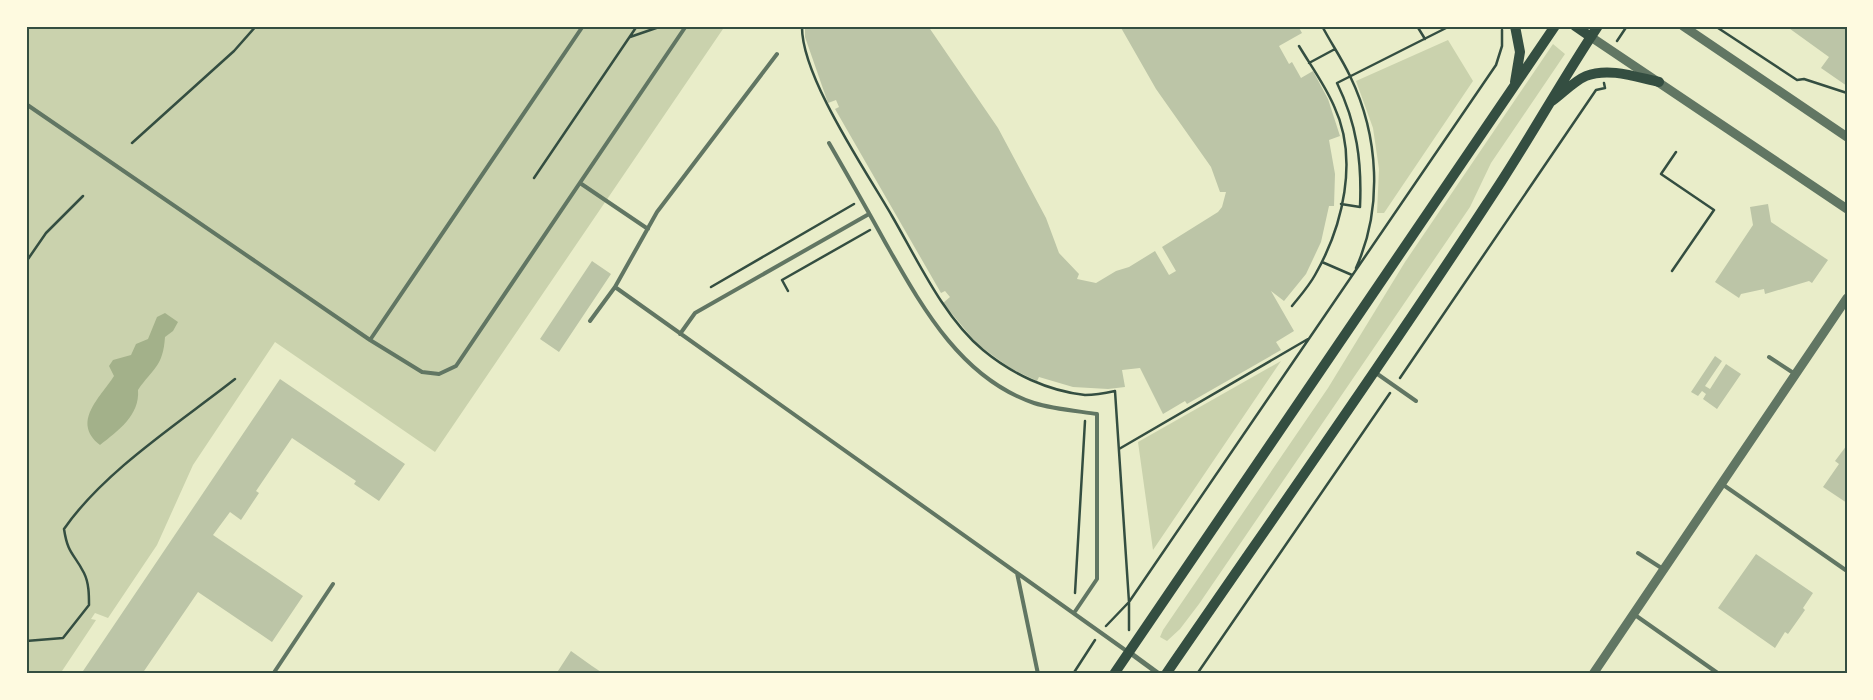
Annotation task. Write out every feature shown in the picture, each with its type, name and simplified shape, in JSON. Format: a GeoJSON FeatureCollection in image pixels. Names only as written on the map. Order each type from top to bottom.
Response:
{"type":"FeatureCollection","features":[{"type":"Feature","properties":{"kind":"main road"},"geometry":{"type":"LineString","coordinates":[[1514,85],[1520,52],[1515,26]]}},
{"type":"Feature","properties":{"kind":"main road"},"geometry":{"type":"LineString","coordinates":[[1114,674],[1556,26]]}},
{"type":"Feature","properties":{"kind":"main road"},"geometry":{"type":"LineString","coordinates":[[1575,26],[1591,37]]}},
{"type":"Feature","properties":{"kind":"main road"},"geometry":{"type":"LineString","coordinates":[[1166,674],[1374,372],[1501,181],[1598,26]]}},
{"type":"Feature","properties":{"kind":"main road"},"geometry":{"type":"LineString","coordinates":[[1547,105],[1586,76],[1614,72],[1659,82]]}},
{"type":"Feature","properties":{"kind":"street"},"geometry":{"type":"LineString","coordinates":[[1683,26],[1847,137]]}},
{"type":"Feature","properties":{"kind":"street"},"geometry":{"type":"LineString","coordinates":[[1591,37],[1847,210]]}},
{"type":"Feature","properties":{"kind":"street"},"geometry":{"type":"LineString","coordinates":[[1593,674],[1847,298]]}},
{"type":"Feature","properties":{"kind":"street"},"geometry":{"type":"LineString","coordinates":[[1128,652],[1159,674]]}},
{"type":"Feature","properties":{"kind":"lane"},"geometry":{"type":"LineString","coordinates":[[370,340],[583,26]]}},
{"type":"Feature","properties":{"kind":"lane"},"geometry":{"type":"LineString","coordinates":[[26,104],[370,340],[422,372],[439,374],[456,366],[686,26]]}},
{"type":"Feature","properties":{"kind":"lane"},"geometry":{"type":"LineString","coordinates":[[590,321],[615,287],[658,212],[777,54]]}},
{"type":"Feature","properties":{"kind":"lane"},"geometry":{"type":"LineString","coordinates":[[829,143],[918,300],[943,335],[969,363],[1000,386],[1034,402],[1097,414],[1097,578],[1074,614]]}},
{"type":"Feature","properties":{"kind":"lane"},"geometry":{"type":"LineString","coordinates":[[580,183],[648,229]]}},
{"type":"Feature","properties":{"kind":"lane"},"geometry":{"type":"LineString","coordinates":[[680,334],[695,313],[869,214]]}},
{"type":"Feature","properties":{"kind":"lane"},"geometry":{"type":"LineString","coordinates":[[615,287],[1128,652]]}},
{"type":"Feature","properties":{"kind":"lane"},"geometry":{"type":"LineString","coordinates":[[1770,357],[1795,374]]}},
{"type":"Feature","properties":{"kind":"lane"},"geometry":{"type":"LineString","coordinates":[[1374,372],[1416,401]]}},
{"type":"Feature","properties":{"kind":"lane"},"geometry":{"type":"LineString","coordinates":[[1722,484],[1847,571]]}},
{"type":"Feature","properties":{"kind":"lane"},"geometry":{"type":"LineString","coordinates":[[1638,552],[1664,569]]}},
{"type":"Feature","properties":{"kind":"lane"},"geometry":{"type":"LineString","coordinates":[[1018,573],[1038,674]]}},
{"type":"Feature","properties":{"kind":"lane"},"geometry":{"type":"LineString","coordinates":[[273,674],[333,584]]}},
{"type":"Feature","properties":{"kind":"lane"},"geometry":{"type":"LineString","coordinates":[[1634,614],[1719,674]]}},
{"type":"Feature","properties":{"kind":"path"},"geometry":{"type":"LineString","coordinates":[[132,143],[234,51],[256,26]]}},
{"type":"Feature","properties":{"kind":"path"},"geometry":{"type":"LineString","coordinates":[[534,178],[637,26]]}},
{"type":"Feature","properties":{"kind":"path"},"geometry":{"type":"LineString","coordinates":[[629,38],[662,26]]}},
{"type":"Feature","properties":{"kind":"path"},"geometry":{"type":"LineString","coordinates":[[802,26],[802,34],[812,70],[829,108],[935,290],[959,325],[981,349],[1010,370],[1040,384],[1086,395],[1116,392],[1129,602],[1128,652]]}},
{"type":"Feature","properties":{"kind":"path"},"geometry":{"type":"LineString","coordinates":[[1322,26],[1350,76],[1368,128],[1375,168],[1374,200],[1367,244],[1353,275]]}},
{"type":"Feature","properties":{"kind":"path"},"geometry":{"type":"LineString","coordinates":[[1417,26],[1425,39]]}},
{"type":"Feature","properties":{"kind":"path"},"geometry":{"type":"LineString","coordinates":[[1341,204],[1360,207],[1362,169],[1356,134],[1345,98],[1337,83],[1450,26]]}},
{"type":"Feature","properties":{"kind":"path"},"geometry":{"type":"LineString","coordinates":[[1129,602],[1496,65],[1502,46],[1502,26]]}},
{"type":"Feature","properties":{"kind":"path"},"geometry":{"type":"LineString","coordinates":[[1611,51],[1627,26]]}},
{"type":"Feature","properties":{"kind":"path"},"geometry":{"type":"LineString","coordinates":[[1715,26],[1797,80],[1804,79],[1847,93]]}},
{"type":"Feature","properties":{"kind":"path"},"geometry":{"type":"LineString","coordinates":[[1292,306],[1314,277],[1330,245],[1348,171],[1344,136],[1335,106],[1300,46]]}},
{"type":"Feature","properties":{"kind":"path"},"geometry":{"type":"LineString","coordinates":[[1309,63],[1335,49]]}},
{"type":"Feature","properties":{"kind":"path"},"geometry":{"type":"LineString","coordinates":[[1197,674],[1596,90],[1605,88],[1602,73]]}},
{"type":"Feature","properties":{"kind":"path"},"geometry":{"type":"LineString","coordinates":[[1672,271],[1714,210],[1661,174],[1676,152]]}},
{"type":"Feature","properties":{"kind":"path"},"geometry":{"type":"LineString","coordinates":[[711,287],[877,191]]}},
{"type":"Feature","properties":{"kind":"path"},"geometry":{"type":"LineString","coordinates":[[26,262],[46,233],[82,196]]}},
{"type":"Feature","properties":{"kind":"path"},"geometry":{"type":"LineString","coordinates":[[788,291],[782,280],[892,217]]}},
{"type":"Feature","properties":{"kind":"path"},"geometry":{"type":"LineString","coordinates":[[1322,262],[1353,275]]}},
{"type":"Feature","properties":{"kind":"path"},"geometry":{"type":"LineString","coordinates":[[1119,449],[1309,338]]}},
{"type":"Feature","properties":{"kind":"path"},"geometry":{"type":"LineString","coordinates":[[26,641],[63,638],[89,606],[88,584],[84,574],[66,548],[64,530],[81,505],[133,459],[235,379]]}},
{"type":"Feature","properties":{"kind":"path"},"geometry":{"type":"LineString","coordinates":[[1074,614],[1086,395]]}},
{"type":"Feature","properties":{"kind":"shaded area"},"geometry":{"type":"Polygon","coordinates":[[[26,26],[725,26],[435,452],[275,342],[193,465],[157,545],[108,618],[95,613],[91,619],[96,620],[60,674],[26,674],[26,26]]]}},
{"type":"Feature","properties":{"kind":"shaded area"},"geometry":{"type":"Polygon","coordinates":[[[1448,40],[1473,81],[1384,213],[1377,213],[1379,169],[1373,128],[1356,81],[1448,40]]]}},
{"type":"Feature","properties":{"kind":"shaded area"},"geometry":{"type":"Polygon","coordinates":[[[1553,44],[1565,54],[1491,163],[1470,207],[1199,604],[1180,629],[1167,641],[1160,637],[1328,388],[1405,262],[1553,44]]]}},
{"type":"Feature","properties":{"kind":"shaded area"},"geometry":{"type":"Polygon","coordinates":[[[165,313],[178,322],[173,331],[165,337],[160,361],[138,390],[138,399],[132,415],[100,445],[88,428],[88,419],[96,401],[114,376],[109,366],[113,360],[131,355],[136,344],[148,339],[157,317],[165,313]]]}},
{"type":"Feature","properties":{"kind":"shaded area"},"geometry":{"type":"Polygon","coordinates":[[[1281,361],[1153,550],[1138,442],[1281,361]]]}},
{"type":"Feature","properties":{"kind":"building"},"geometry":{"type":"Polygon","coordinates":[[[805,26],[928,26],[998,128],[1046,218],[1059,253],[1079,274],[1077,279],[1096,283],[1116,271],[1129,267],[1155,251],[1169,275],[1176,271],[1162,247],[1218,212],[1222,207],[1226,192],[1220,192],[1211,167],[1156,89],[1120,26],[1298,26],[1302,33],[1279,46],[1289,64],[1292,62],[1301,78],[1313,71],[1328,99],[1340,136],[1329,140],[1335,174],[1334,206],[1329,206],[1321,242],[1306,274],[1284,301],[1271,291],[1294,331],[1276,342],[1281,350],[1187,404],[1185,401],[1163,414],[1140,368],[1122,370],[1125,387],[1108,389],[1073,387],[1039,377],[1037,381],[1010,368],[977,344],[943,303],[950,297],[945,291],[941,293],[835,109],[839,107],[836,100],[828,103],[805,37],[805,26]]]}},
{"type":"Feature","properties":{"kind":"building"},"geometry":{"type":"Polygon","coordinates":[[[1786,26],[1847,26],[1847,86],[1821,68],[1829,57],[1786,26]]]}},
{"type":"Feature","properties":{"kind":"building"},"geometry":{"type":"Polygon","coordinates":[[[1768,204],[1771,222],[1828,260],[1812,283],[1809,281],[1765,294],[1764,289],[1741,294],[1739,298],[1715,282],[1753,225],[1750,207],[1768,204]]]}},
{"type":"Feature","properties":{"kind":"building"},"geometry":{"type":"Polygon","coordinates":[[[592,261],[611,274],[559,352],[540,339],[592,261]]]}},
{"type":"Feature","properties":{"kind":"building"},"geometry":{"type":"Polygon","coordinates":[[[1715,356],[1722,361],[1705,386],[1710,389],[1726,364],[1741,374],[1717,409],[1703,399],[1706,394],[1702,391],[1698,396],[1691,392],[1715,356]]]}},
{"type":"Feature","properties":{"kind":"building"},"geometry":{"type":"Polygon","coordinates":[[[280,379],[405,464],[379,501],[354,484],[356,481],[292,438],[256,491],[259,493],[241,520],[230,512],[213,535],[303,596],[272,642],[198,592],[142,674],[81,674],[280,379]]]}},
{"type":"Feature","properties":{"kind":"building"},"geometry":{"type":"Polygon","coordinates":[[[1847,445],[1847,503],[1823,487],[1839,464],[1835,461],[1847,445]]]}},
{"type":"Feature","properties":{"kind":"building"},"geometry":{"type":"Polygon","coordinates":[[[1756,554],[1813,593],[1803,608],[1805,610],[1788,634],[1785,632],[1775,648],[1718,608],[1756,554]]]}},
{"type":"Feature","properties":{"kind":"building"},"geometry":{"type":"Polygon","coordinates":[[[571,651],[592,666],[604,674],[556,674],[571,651]]]}}]}
